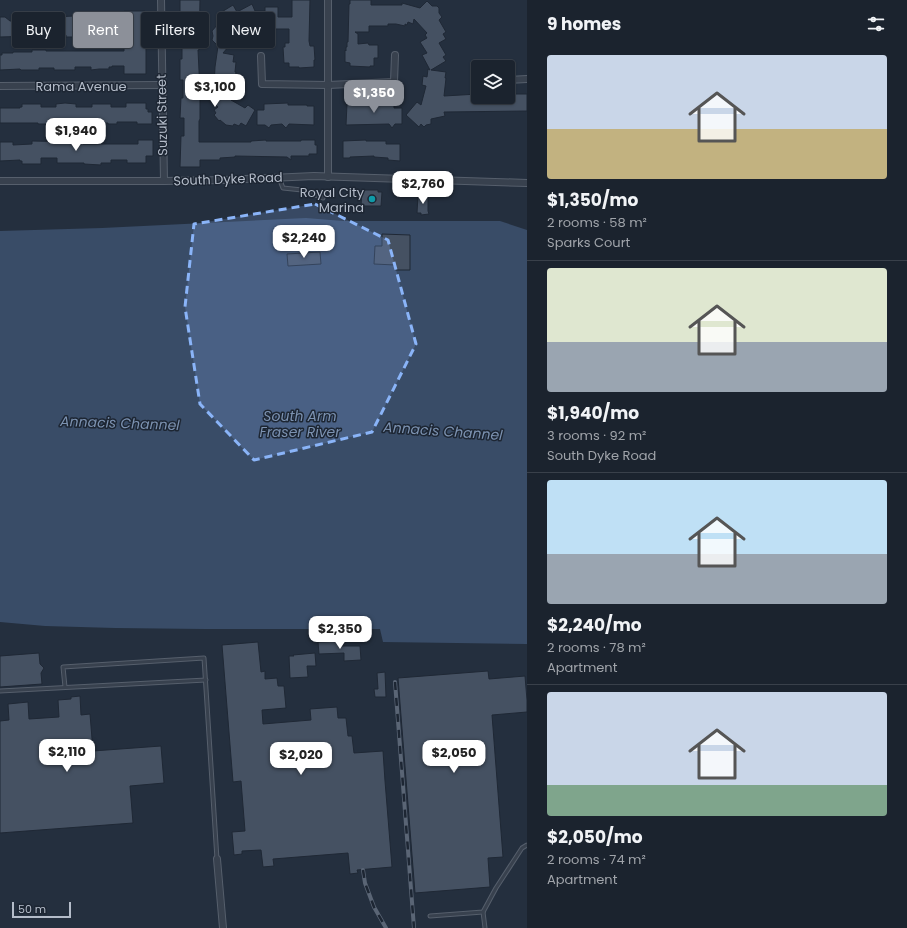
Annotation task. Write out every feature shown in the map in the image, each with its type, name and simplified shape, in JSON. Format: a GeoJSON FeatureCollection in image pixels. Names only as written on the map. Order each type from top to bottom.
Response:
{"type":"FeatureCollection","features":[{"type":"Feature","properties":{"kind":"street","name":"Suzuki Street"},"geometry":{"type":"LineString","coordinates":[[161,0],[164,181]]}},
{"type":"Feature","properties":{"kind":"street"},"geometry":{"type":"LineString","coordinates":[[328,0],[328,177]]}},
{"type":"Feature","properties":{"kind":"street"},"geometry":{"type":"LineString","coordinates":[[261,56],[262,84],[328,85],[394,82],[395,55]]}},
{"type":"Feature","properties":{"kind":"street"},"geometry":{"type":"LineString","coordinates":[[515,80],[527,79]]}},
{"type":"Feature","properties":{"kind":"street","name":"Rama Avenue"},"geometry":{"type":"LineString","coordinates":[[0,86],[162,85]]}},
{"type":"Feature","properties":{"kind":"street","name":"South Dyke Road"},"geometry":{"type":"LineString","coordinates":[[0,181],[164,181],[328,177],[527,183]]}},
{"type":"Feature","properties":{"kind":"street"},"geometry":{"type":"LineString","coordinates":[[217,859],[223,928]]}},
{"type":"Feature","properties":{"kind":"lane"},"geometry":{"type":"LineString","coordinates":[[279,178],[283,188],[302,190],[322,198]]}},
{"type":"Feature","properties":{"kind":"lane"},"geometry":{"type":"LineString","coordinates":[[65,687],[63,667],[204,658],[217,859]]}},
{"type":"Feature","properties":{"kind":"lane"},"geometry":{"type":"LineString","coordinates":[[0,691],[206,680]]}},
{"type":"Feature","properties":{"kind":"lane"},"geometry":{"type":"LineString","coordinates":[[485,928],[483,912],[496,888],[522,848],[527,845]]}},
{"type":"Feature","properties":{"kind":"lane"},"geometry":{"type":"LineString","coordinates":[[430,916],[483,912]]}},
{"type":"Feature","properties":{"kind":"highlighted area"},"geometry":{"type":"Polygon","coordinates":[[[315,204],[388,240],[416,344],[372,432],[254,460],[200,404],[185,307],[194,224],[315,204]]]}},
{"type":"Feature","properties":{"kind":"water","name":"South Arm Fraser River"},"geometry":{"type":"Polygon","coordinates":[[[306,218],[343,221],[500,221],[527,230],[527,644],[383,642],[380,629],[115,628],[45,626],[0,622],[0,231],[102,228],[306,218]]]}},
{"type":"Feature","properties":{"kind":"building"},"geometry":{"type":"Polygon","coordinates":[[[180,0],[200,0],[200,12],[180,12],[180,0]]]}},
{"type":"Feature","properties":{"kind":"building"},"geometry":{"type":"Polygon","coordinates":[[[292,0],[310,0],[309,41],[310,46],[314,46],[314,67],[289,67],[289,63],[284,63],[283,47],[285,47],[285,43],[289,43],[289,29],[275,29],[275,12],[237,12],[252,4],[255,11],[265,11],[265,7],[278,7],[278,17],[292,17],[292,0]]]}},
{"type":"Feature","properties":{"kind":"building"},"geometry":{"type":"Polygon","coordinates":[[[350,0],[371,0],[371,5],[402,5],[402,3],[420,8],[427,1],[432,6],[437,6],[442,17],[439,20],[446,32],[443,34],[446,39],[439,43],[446,55],[443,57],[446,61],[431,70],[446,72],[444,96],[471,94],[471,104],[515,104],[515,94],[527,94],[527,111],[444,112],[445,116],[431,119],[431,124],[424,127],[421,124],[419,127],[406,115],[417,102],[421,105],[426,86],[422,85],[423,76],[427,77],[428,69],[430,70],[422,55],[427,53],[420,42],[427,38],[425,35],[427,33],[414,19],[413,24],[408,22],[405,26],[388,24],[388,26],[369,26],[369,32],[355,32],[358,34],[358,44],[368,43],[369,45],[378,45],[378,58],[374,58],[374,66],[350,66],[350,63],[345,62],[345,50],[346,51],[348,42],[350,0]]]}},
{"type":"Feature","properties":{"kind":"building"},"geometry":{"type":"Polygon","coordinates":[[[233,5],[237,12],[222,12],[233,5]]]}},
{"type":"Feature","properties":{"kind":"building"},"geometry":{"type":"Polygon","coordinates":[[[145,11],[141,12],[141,48],[146,48],[146,74],[124,74],[124,66],[112,66],[109,67],[109,69],[91,70],[91,67],[75,67],[75,70],[39,68],[39,70],[0,70],[0,55],[2,55],[2,53],[32,52],[32,50],[124,51],[124,48],[133,48],[133,12],[124,12],[145,11]]]}},
{"type":"Feature","properties":{"kind":"building"},"geometry":{"type":"Polygon","coordinates":[[[65,16],[73,16],[73,37],[66,37],[65,35],[65,16]]]}},
{"type":"Feature","properties":{"kind":"building"},"geometry":{"type":"Polygon","coordinates":[[[0,17],[5,17],[12,21],[12,37],[0,37],[0,17]]]}},
{"type":"Feature","properties":{"kind":"building"},"geometry":{"type":"Polygon","coordinates":[[[217,25],[217,45],[212,40],[212,31],[217,25]]]}},
{"type":"Feature","properties":{"kind":"building"},"geometry":{"type":"Polygon","coordinates":[[[182,48],[199,48],[199,142],[315,140],[315,145],[317,145],[317,154],[309,154],[309,156],[291,156],[291,160],[287,157],[235,156],[220,158],[220,160],[200,160],[200,167],[180,167],[181,136],[184,136],[184,118],[180,118],[181,98],[183,98],[183,80],[180,80],[180,59],[182,59],[182,48]]]}},
{"type":"Feature","properties":{"kind":"building"},"geometry":{"type":"Polygon","coordinates":[[[218,48],[227,48],[223,53],[234,55],[233,62],[236,62],[235,82],[220,80],[228,89],[214,88],[218,48]]]}},
{"type":"Feature","properties":{"kind":"building"},"geometry":{"type":"Polygon","coordinates":[[[228,89],[235,97],[231,100],[245,108],[248,105],[255,110],[246,126],[241,123],[239,126],[234,124],[233,126],[226,125],[220,120],[219,121],[214,115],[216,113],[214,110],[218,107],[213,102],[228,89]]]}},
{"type":"Feature","properties":{"kind":"building"},"geometry":{"type":"Polygon","coordinates":[[[384,102],[394,102],[394,108],[402,108],[402,124],[395,124],[392,128],[389,124],[346,125],[347,104],[384,104],[384,102]]]}},
{"type":"Feature","properties":{"kind":"building"},"geometry":{"type":"Polygon","coordinates":[[[126,103],[146,103],[146,109],[148,109],[148,112],[152,112],[152,124],[137,124],[137,122],[117,122],[117,124],[95,123],[50,125],[38,123],[0,123],[0,108],[20,108],[22,107],[22,104],[41,104],[41,107],[56,107],[56,104],[76,104],[76,107],[92,107],[92,104],[111,104],[111,107],[126,107],[126,103]]]}},
{"type":"Feature","properties":{"kind":"building"},"geometry":{"type":"Polygon","coordinates":[[[288,103],[288,105],[314,106],[314,125],[289,124],[286,128],[282,124],[271,125],[269,128],[265,125],[257,125],[257,110],[264,110],[264,104],[288,103]]]}},
{"type":"Feature","properties":{"kind":"building"},"geometry":{"type":"Polygon","coordinates":[[[138,140],[153,140],[153,156],[146,156],[146,163],[127,163],[127,160],[111,160],[111,163],[101,163],[101,165],[84,163],[57,163],[57,158],[41,158],[41,164],[22,164],[22,161],[20,160],[0,161],[0,142],[13,142],[13,145],[32,144],[32,141],[83,142],[83,144],[138,144],[138,140]]]}},
{"type":"Feature","properties":{"kind":"building"},"geometry":{"type":"Polygon","coordinates":[[[343,141],[386,141],[386,144],[400,144],[400,161],[388,160],[388,158],[374,156],[343,158],[343,141]]]}},
{"type":"Feature","properties":{"kind":"building","name":"Royal City Marina"},"geometry":{"type":"Polygon","coordinates":[[[362,190],[378,190],[378,192],[382,192],[381,206],[361,206],[362,190]]]}},
{"type":"Feature","properties":{"kind":"building"},"geometry":{"type":"Polygon","coordinates":[[[418,195],[428,195],[429,214],[421,215],[421,213],[417,213],[418,195]]]}},
{"type":"Feature","properties":{"kind":"building"},"geometry":{"type":"Polygon","coordinates":[[[382,234],[410,235],[410,270],[395,270],[395,265],[374,264],[375,246],[382,246],[382,234]]]}},
{"type":"Feature","properties":{"kind":"building"},"geometry":{"type":"Polygon","coordinates":[[[320,252],[321,264],[288,266],[287,254],[320,252]]]}},
{"type":"Feature","properties":{"kind":"building"},"geometry":{"type":"Polygon","coordinates":[[[342,641],[342,646],[360,646],[361,660],[344,661],[344,653],[319,654],[318,642],[342,641]]]}},
{"type":"Feature","properties":{"kind":"building"},"geometry":{"type":"Polygon","coordinates":[[[258,642],[261,672],[265,671],[265,679],[277,678],[278,686],[284,686],[286,708],[262,710],[263,724],[311,720],[310,709],[337,707],[338,718],[346,718],[348,736],[352,736],[354,753],[383,751],[392,867],[357,870],[358,873],[350,874],[348,853],[273,859],[274,866],[263,867],[261,850],[242,851],[242,854],[234,855],[232,832],[245,831],[241,781],[233,782],[222,645],[258,642]]]}},
{"type":"Feature","properties":{"kind":"building"},"geometry":{"type":"Polygon","coordinates":[[[39,653],[40,664],[44,668],[41,673],[42,684],[0,687],[0,656],[39,653]]]}},
{"type":"Feature","properties":{"kind":"building"},"geometry":{"type":"Polygon","coordinates":[[[315,653],[316,666],[307,666],[308,677],[290,678],[289,656],[315,653]]]}},
{"type":"Feature","properties":{"kind":"building"},"geometry":{"type":"Polygon","coordinates":[[[488,671],[489,679],[525,676],[527,700],[527,712],[492,715],[503,857],[488,858],[490,887],[415,893],[398,678],[488,671]]]}},
{"type":"Feature","properties":{"kind":"building"},"geometry":{"type":"Polygon","coordinates":[[[385,672],[386,697],[375,697],[374,689],[378,689],[377,673],[385,672]]]}},
{"type":"Feature","properties":{"kind":"building"},"geometry":{"type":"Polygon","coordinates":[[[80,696],[81,715],[90,714],[93,751],[161,746],[164,783],[130,786],[133,823],[0,833],[0,721],[9,720],[8,704],[28,702],[29,719],[59,717],[58,700],[71,699],[71,697],[80,696]]]}},
{"type":"Feature","properties":{"kind":"railway"},"geometry":{"type":"LineString","coordinates":[[395,682],[414,928]]}},
{"type":"Feature","properties":{"kind":"railway"},"geometry":{"type":"LineString","coordinates":[[363,870],[365,883],[374,907],[386,928]]}},
{"type":"Feature","properties":{"kind":"place","name":"Royal City Marina"},"geometry":{"type":"Point","coordinates":[372,199]}},
{"type":"Feature","properties":{"kind":"water label","name":"Annacis Channel"},"geometry":{"type":"Point","coordinates":[120,423]}},
{"type":"Feature","properties":{"kind":"water label","name":"Annacis Channel"},"geometry":{"type":"Point","coordinates":[443,431]}}]}
